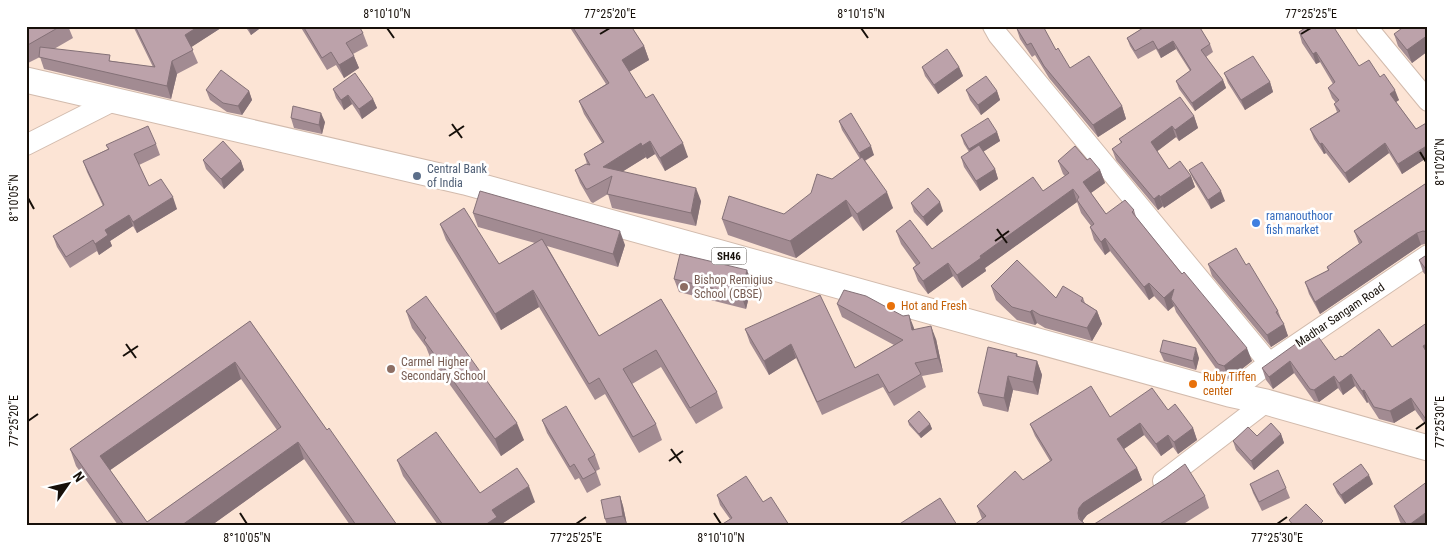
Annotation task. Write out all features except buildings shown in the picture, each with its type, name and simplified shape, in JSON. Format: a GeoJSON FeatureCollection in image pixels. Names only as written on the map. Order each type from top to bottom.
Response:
{"type":"FeatureCollection","features":[{"type":"Feature","properties":{"kind":"main road","name":"SH46"},"geometry":{"type":"LineString","coordinates":[[26,80],[464,182],[1428,448]]}},
{"type":"Feature","properties":{"kind":"street"},"geometry":{"type":"LineString","coordinates":[[1366,26],[1428,101]]}},
{"type":"Feature","properties":{"kind":"street"},"geometry":{"type":"LineString","coordinates":[[1000,29],[1269,363]]}},
{"type":"Feature","properties":{"kind":"street"},"geometry":{"type":"LineString","coordinates":[[26,145],[115,100]]}},
{"type":"Feature","properties":{"kind":"street","name":"Madhar Sangam Road"},"geometry":{"type":"LineString","coordinates":[[1229,394],[1269,363],[1428,254]]}},
{"type":"Feature","properties":{"kind":"street"},"geometry":{"type":"LineString","coordinates":[[1148,490],[1164,480],[1266,402]]}},
{"type":"Feature","properties":{"kind":"place","name":"Central Bank of India"},"geometry":{"type":"Point","coordinates":[417,176]}},
{"type":"Feature","properties":{"kind":"place","name":"ramanouthoor fish market"},"geometry":{"type":"Point","coordinates":[1256,223]}},
{"type":"Feature","properties":{"kind":"place","name":"Bishop Remigius School (CBSE)"},"geometry":{"type":"Point","coordinates":[684,287]}},
{"type":"Feature","properties":{"kind":"place","name":"Hot and Fresh"},"geometry":{"type":"Point","coordinates":[891,306]}},
{"type":"Feature","properties":{"kind":"place","name":"Carmel Higher Secondary School"},"geometry":{"type":"Point","coordinates":[391,369]}},
{"type":"Feature","properties":{"kind":"place","name":"Ruby Tiffen center"},"geometry":{"type":"Point","coordinates":[1193,384]}}]}
